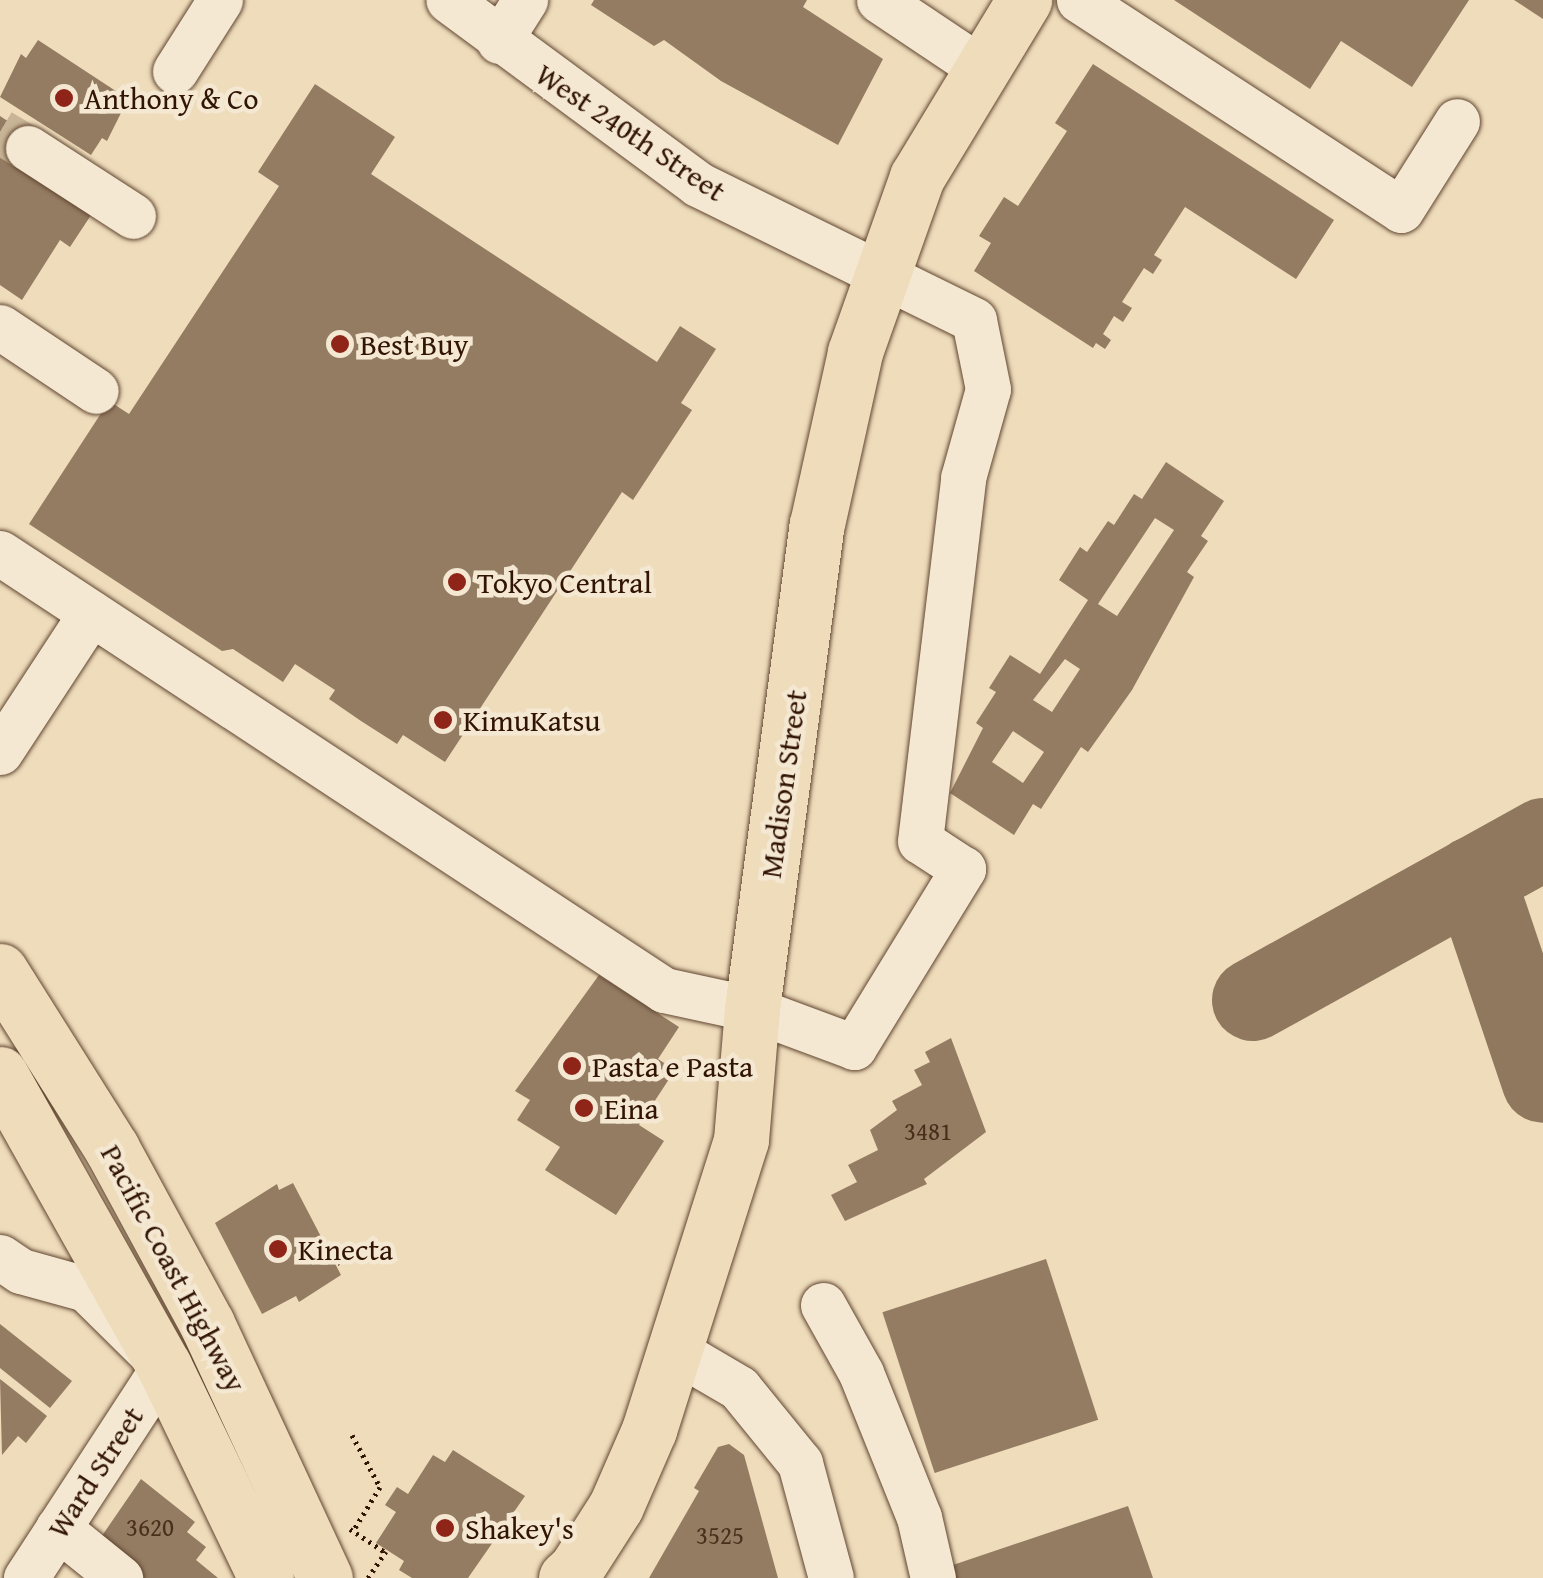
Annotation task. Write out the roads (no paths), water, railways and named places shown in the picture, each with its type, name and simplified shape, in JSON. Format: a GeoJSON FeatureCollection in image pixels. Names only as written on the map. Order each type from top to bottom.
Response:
{"type":"FeatureCollection","features":[{"type":"Feature","properties":{"kind":"main road","name":"Madison Street"},"geometry":{"type":"LineString","coordinates":[[571,1575],[616,1506],[676,1351],[742,1140],[752,1010],[817,524],[846,387],[880,270],[917,177],[979,67],[1024,0]]}},
{"type":"Feature","properties":{"kind":"main road","name":"Pacific Coast Highway"},"geometry":{"type":"LineString","coordinates":[[0,971],[154,1227],[285,1485],[325,1578]]}},
{"type":"Feature","properties":{"kind":"main road"},"geometry":{"type":"LineString","coordinates":[[0,1064],[40,1088],[119,1216],[154,1227]]}},
{"type":"Feature","properties":{"kind":"main road","name":"Pacific Coast Highway"},"geometry":{"type":"LineString","coordinates":[[0,1074],[164,1366],[266,1578]]}},
{"type":"Feature","properties":{"kind":"main road"},"geometry":{"type":"LineString","coordinates":[[102,1252],[214,1406],[254,1489],[268,1499],[285,1485]]}},
{"type":"Feature","properties":{"kind":"street"},"geometry":{"type":"LineString","coordinates":[[175,71],[220,0]]}},
{"type":"Feature","properties":{"kind":"street","name":"West 240th Street"},"geometry":{"type":"LineString","coordinates":[[448,0],[698,184],[880,270],[974,320],[988,389],[963,478],[920,841],[963,869],[854,1047],[752,1010]]}},
{"type":"Feature","properties":{"kind":"street"},"geometry":{"type":"LineString","coordinates":[[499,41],[525,0]]}},
{"type":"Feature","properties":{"kind":"street"},"geometry":{"type":"LineString","coordinates":[[879,0],[979,67]]}},
{"type":"Feature","properties":{"kind":"street"},"geometry":{"type":"LineString","coordinates":[[1079,0],[1401,210],[1456,121]]}},
{"type":"Feature","properties":{"kind":"street"},"geometry":{"type":"LineString","coordinates":[[28,148],[133,216]]}},
{"type":"Feature","properties":{"kind":"street"},"geometry":{"type":"LineString","coordinates":[[0,327],[96,390]]}},
{"type":"Feature","properties":{"kind":"street"},"geometry":{"type":"LineString","coordinates":[[0,554],[664,990],[752,1010]]}},
{"type":"Feature","properties":{"kind":"street"},"geometry":{"type":"LineString","coordinates":[[0,752],[91,613]]}},
{"type":"Feature","properties":{"kind":"street"},"geometry":{"type":"LineString","coordinates":[[0,1257],[21,1271],[86,1289],[164,1366]]}},
{"type":"Feature","properties":{"kind":"street"},"geometry":{"type":"LineString","coordinates":[[823,1305],[860,1372],[920,1517],[932,1578]]}},
{"type":"Feature","properties":{"kind":"street"},"geometry":{"type":"LineString","coordinates":[[676,1351],[740,1388],[800,1462],[831,1578]]}},
{"type":"Feature","properties":{"kind":"street","name":"Ward Street"},"geometry":{"type":"LineString","coordinates":[[26,1578],[164,1366]]}},
{"type":"Feature","properties":{"kind":"street"},"geometry":{"type":"LineString","coordinates":[[58,1528],[120,1578]]}},
{"type":"Feature","properties":{"kind":"tunnel"},"geometry":{"type":"LineString","coordinates":[[0,131],[28,148]]}},
{"type":"Feature","properties":{"kind":"place","name":"Anthony & Co"},"geometry":{"type":"Point","coordinates":[64,98]}},
{"type":"Feature","properties":{"kind":"place","name":"Best Buy"},"geometry":{"type":"Point","coordinates":[340,344]}},
{"type":"Feature","properties":{"kind":"place","name":"Tokyo Central"},"geometry":{"type":"Point","coordinates":[457,582]}},
{"type":"Feature","properties":{"kind":"place","name":"KimuKatsu"},"geometry":{"type":"Point","coordinates":[443,720]}},
{"type":"Feature","properties":{"kind":"place","name":"Pasta e Pasta"},"geometry":{"type":"Point","coordinates":[572,1066]}},
{"type":"Feature","properties":{"kind":"place","name":"Eina"},"geometry":{"type":"Point","coordinates":[584,1108]}},
{"type":"Feature","properties":{"kind":"place","name":"Kinecta"},"geometry":{"type":"Point","coordinates":[278,1249]}},
{"type":"Feature","properties":{"kind":"place","name":"Shakey's"},"geometry":{"type":"Point","coordinates":[445,1528]}}]}
